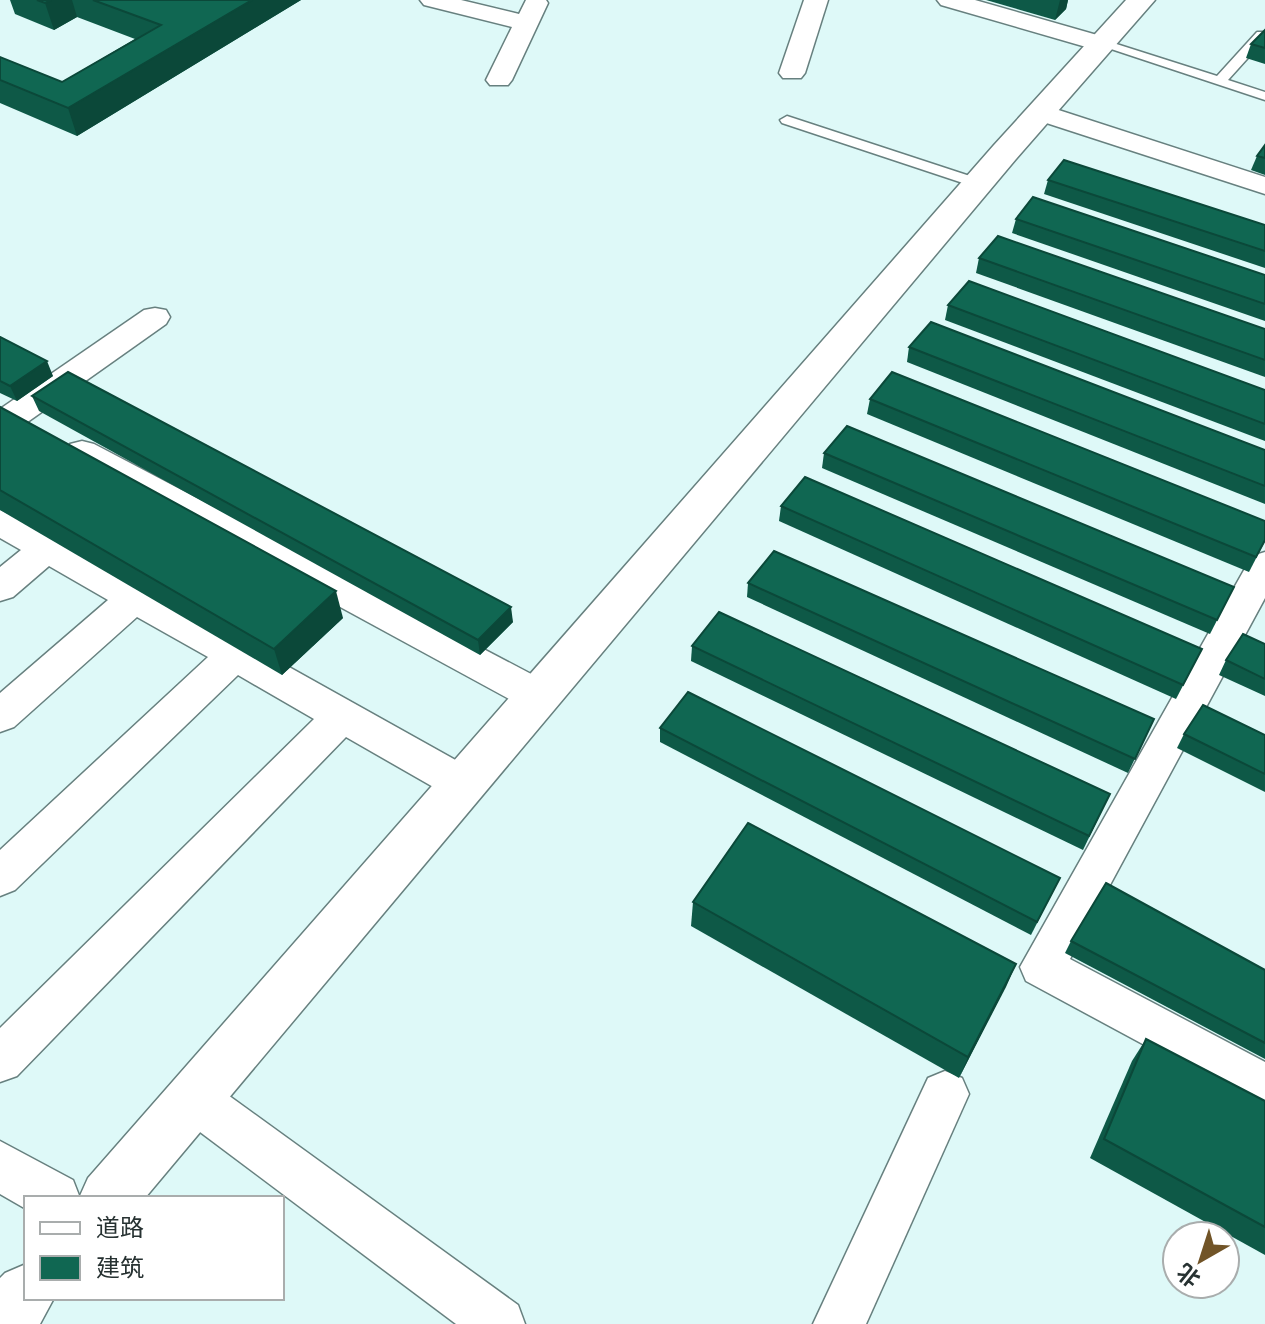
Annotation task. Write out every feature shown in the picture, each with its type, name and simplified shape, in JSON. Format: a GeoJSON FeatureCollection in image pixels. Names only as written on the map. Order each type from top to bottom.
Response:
{"type":"FeatureCollection","features":[{"type":"Feature","properties":{"kind":"street"},"geometry":{"type":"LineString","coordinates":[[432,0],[526,23]]}},
{"type":"Feature","properties":{"kind":"street"},"geometry":{"type":"LineString","coordinates":[[499,80],[537,0]]}},
{"type":"Feature","properties":{"kind":"street"},"geometry":{"type":"LineString","coordinates":[[792,73],[816,0]]}},
{"type":"Feature","properties":{"kind":"street"},"geometry":{"type":"LineString","coordinates":[[949,0],[1102,44]]}},
{"type":"Feature","properties":{"kind":"street"},"geometry":{"type":"LineString","coordinates":[[110,1196],[977,183],[1141,0]]}},
{"type":"Feature","properties":{"kind":"street"},"geometry":{"type":"LineString","coordinates":[[1040,112],[1265,186]]}},
{"type":"Feature","properties":{"kind":"street"},"geometry":{"type":"LineString","coordinates":[[155,317],[27,427],[538,696]]}},
{"type":"Feature","properties":{"kind":"street"},"geometry":{"type":"LineString","coordinates":[[0,522],[463,784]]}},
{"type":"Feature","properties":{"kind":"street"},"geometry":{"type":"LineString","coordinates":[[0,587],[47,548]]}},
{"type":"Feature","properties":{"kind":"street"},"geometry":{"type":"LineString","coordinates":[[1265,565],[1253,611],[1042,967],[1265,1087]]}},
{"type":"Feature","properties":{"kind":"street"},"geometry":{"type":"LineString","coordinates":[[0,716],[134,598]]}},
{"type":"Feature","properties":{"kind":"street"},"geometry":{"type":"LineString","coordinates":[[0,877],[235,655]]}},
{"type":"Feature","properties":{"kind":"street"},"geometry":{"type":"LineString","coordinates":[[0,1060],[342,716]]}},
{"type":"Feature","properties":{"kind":"street"},"geometry":{"type":"LineString","coordinates":[[839,1324],[945,1094]]}},
{"type":"Feature","properties":{"kind":"street"},"geometry":{"type":"LineString","coordinates":[[193,1098],[499,1324]]}},
{"type":"Feature","properties":{"kind":"street"},"geometry":{"type":"LineString","coordinates":[[0,1166],[52,1196]]}},
{"type":"Feature","properties":{"kind":"street"},"geometry":{"type":"LineString","coordinates":[[0,1324],[24,1296]]}},
{"type":"Feature","properties":{"kind":"lane"},"geometry":{"type":"LineString","coordinates":[[1220,81],[1262,35]]}},
{"type":"Feature","properties":{"kind":"lane"},"geometry":{"type":"LineString","coordinates":[[1102,44],[1265,96]]}},
{"type":"Feature","properties":{"kind":"lane"},"geometry":{"type":"LineString","coordinates":[[787,120],[977,183]]}},
{"type":"Feature","properties":{"kind":"building"},"geometry":{"type":"Polygon","coordinates":[[[93,0],[252,0],[68,108],[0,80],[0,57],[62,82],[161,25],[93,0]]]}},
{"type":"Feature","properties":{"kind":"building"},"geometry":{"type":"Polygon","coordinates":[[[1265,30],[1265,48],[1251,44],[1265,30]]]}},
{"type":"Feature","properties":{"kind":"building"},"geometry":{"type":"Polygon","coordinates":[[[1265,145],[1265,158],[1257,156],[1265,145]]]}},
{"type":"Feature","properties":{"kind":"building"},"geometry":{"type":"Polygon","coordinates":[[[1064,160],[1265,225],[1265,251],[1048,180],[1064,160]]]}},
{"type":"Feature","properties":{"kind":"building"},"geometry":{"type":"Polygon","coordinates":[[[1033,197],[1265,275],[1265,304],[1016,219],[1033,197]]]}},
{"type":"Feature","properties":{"kind":"building"},"geometry":{"type":"Polygon","coordinates":[[[998,236],[1265,329],[1265,360],[979,258],[998,236]]]}},
{"type":"Feature","properties":{"kind":"building"},"geometry":{"type":"Polygon","coordinates":[[[969,281],[1265,390],[1265,424],[948,305],[969,281]]]}},
{"type":"Feature","properties":{"kind":"building"},"geometry":{"type":"Polygon","coordinates":[[[931,322],[1265,450],[1265,486],[909,347],[931,322]]]}},
{"type":"Feature","properties":{"kind":"building"},"geometry":{"type":"Polygon","coordinates":[[[0,337],[47,361],[10,386],[0,381],[0,337]]]}},
{"type":"Feature","properties":{"kind":"building"},"geometry":{"type":"Polygon","coordinates":[[[68,372],[511,607],[478,640],[32,396],[68,372]]]}},
{"type":"Feature","properties":{"kind":"building"},"geometry":{"type":"Polygon","coordinates":[[[892,372],[1265,521],[1265,540],[1256,557],[870,399],[892,372]]]}},
{"type":"Feature","properties":{"kind":"building"},"geometry":{"type":"Polygon","coordinates":[[[0,407],[336,591],[274,649],[0,490],[0,407]]]}},
{"type":"Feature","properties":{"kind":"building"},"geometry":{"type":"Polygon","coordinates":[[[847,426],[1234,587],[1217,620],[824,453],[847,426]]]}},
{"type":"Feature","properties":{"kind":"building"},"geometry":{"type":"Polygon","coordinates":[[[805,477],[1202,649],[1183,685],[781,506],[805,477]]]}},
{"type":"Feature","properties":{"kind":"building"},"geometry":{"type":"Polygon","coordinates":[[[774,551],[1154,719],[1135,759],[748,583],[774,551]]]}},
{"type":"Feature","properties":{"kind":"building"},"geometry":{"type":"Polygon","coordinates":[[[719,612],[1110,794],[1089,836],[692,646],[719,612]]]}},
{"type":"Feature","properties":{"kind":"building"},"geometry":{"type":"Polygon","coordinates":[[[1243,634],[1265,644],[1265,679],[1226,660],[1243,634]]]}},
{"type":"Feature","properties":{"kind":"building"},"geometry":{"type":"Polygon","coordinates":[[[688,692],[1060,878],[1037,922],[660,728],[688,692]]]}},
{"type":"Feature","properties":{"kind":"building"},"geometry":{"type":"Polygon","coordinates":[[[1203,705],[1265,735],[1265,774],[1184,734],[1203,705]]]}},
{"type":"Feature","properties":{"kind":"building"},"geometry":{"type":"Polygon","coordinates":[[[748,823],[1016,964],[968,1057],[693,902],[748,823]]]}},
{"type":"Feature","properties":{"kind":"building"},"geometry":{"type":"Polygon","coordinates":[[[1106,883],[1265,970],[1265,1043],[1071,941],[1106,883]]]}},
{"type":"Feature","properties":{"kind":"building"},"geometry":{"type":"Polygon","coordinates":[[[1146,1039],[1265,1101],[1265,1227],[1104,1139],[1146,1039]]]}}]}
